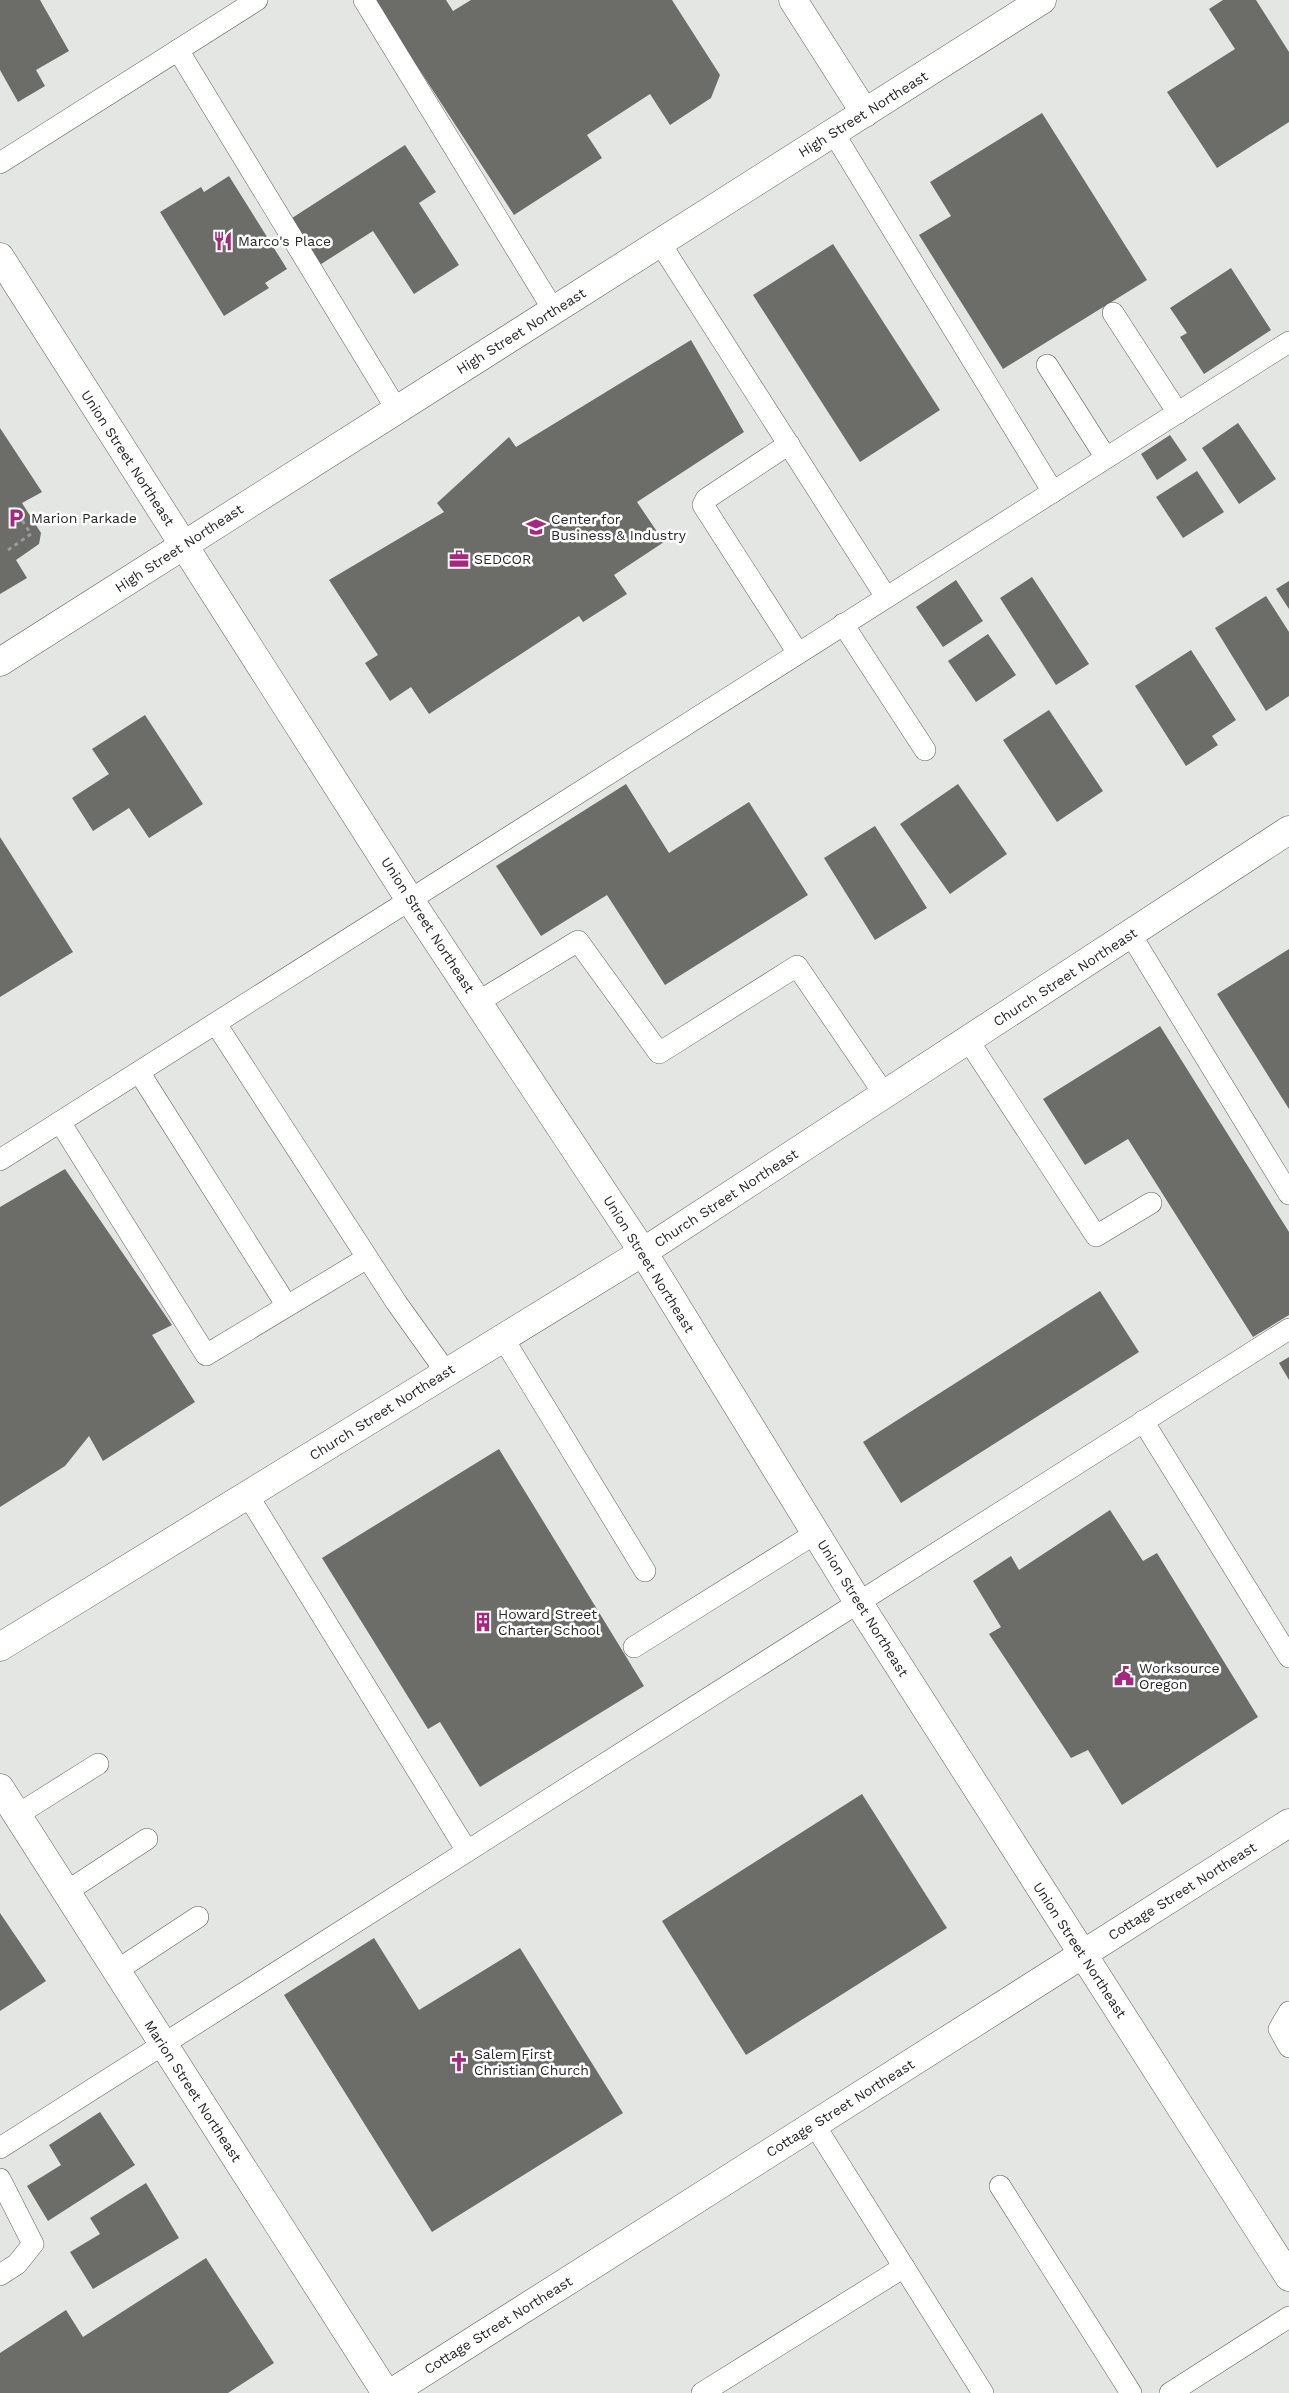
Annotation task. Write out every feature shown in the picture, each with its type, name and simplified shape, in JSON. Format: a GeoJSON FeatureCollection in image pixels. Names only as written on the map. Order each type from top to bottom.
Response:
{"type":"FeatureCollection","features":[{"type":"Feature","properties":{"kind":"street"},"geometry":{"type":"LineString","coordinates":[[793,0],[865,113]]}},
{"type":"Feature","properties":{"kind":"street","name":"High Street Northeast"},"geometry":{"type":"LineString","coordinates":[[0,662],[1042,0]]}},
{"type":"Feature","properties":{"kind":"street","name":"Union Street Northeast"},"geometry":{"type":"LineString","coordinates":[[0,257],[410,900],[642,1252],[858,1602],[1083,1954],[1285,2262]]}},
{"type":"Feature","properties":{"kind":"street","name":"Church Street Northeast"},"geometry":{"type":"LineString","coordinates":[[0,1646],[642,1252],[1131,935],[1289,830]]}},
{"type":"Feature","properties":{"kind":"street","name":"Marion Street Northeast"},"geometry":{"type":"LineString","coordinates":[[0,1788],[386,2393]]}},
{"type":"Feature","properties":{"kind":"street","name":"Cottage Street Northeast"},"geometry":{"type":"LineString","coordinates":[[391,2393],[1289,1823]]}},
{"type":"Feature","properties":{"kind":"lane"},"geometry":{"type":"LineString","coordinates":[[0,163],[257,0]]}},
{"type":"Feature","properties":{"kind":"lane"},"geometry":{"type":"LineString","coordinates":[[364,0],[554,311]]}},
{"type":"Feature","properties":{"kind":"lane"},"geometry":{"type":"LineString","coordinates":[[178,50],[397,410]]}},
{"type":"Feature","properties":{"kind":"lane"},"geometry":{"type":"LineString","coordinates":[[832,132],[1053,492]]}},
{"type":"Feature","properties":{"kind":"lane"},"geometry":{"type":"LineString","coordinates":[[660,243],[886,597]]}},
{"type":"Feature","properties":{"kind":"lane"},"geometry":{"type":"LineString","coordinates":[[1113,313],[1178,413]]}},
{"type":"Feature","properties":{"kind":"lane"},"geometry":{"type":"LineString","coordinates":[[0,1160],[1289,342]]}},
{"type":"Feature","properties":{"kind":"lane"},"geometry":{"type":"LineString","coordinates":[[1047,364],[1106,458]]}},
{"type":"Feature","properties":{"kind":"lane"},"geometry":{"type":"LineString","coordinates":[[789,444],[706,499],[703,505],[798,653]]}},
{"type":"Feature","properties":{"kind":"lane"},"geometry":{"type":"LineString","coordinates":[[843,624],[925,750]]}},
{"type":"Feature","properties":{"kind":"lane"},"geometry":{"type":"LineString","coordinates":[[1131,935],[1289,1194]]}},
{"type":"Feature","properties":{"kind":"lane"},"geometry":{"type":"LineString","coordinates":[[478,1002],[578,941],[659,1053],[797,966],[885,1095]]}},
{"type":"Feature","properties":{"kind":"lane"},"geometry":{"type":"LineString","coordinates":[[216,1024],[367,1258],[446,1372]]}},
{"type":"Feature","properties":{"kind":"lane"},"geometry":{"type":"LineString","coordinates":[[968,1040],[1096,1236],[1151,1202]]}},
{"type":"Feature","properties":{"kind":"lane"},"geometry":{"type":"LineString","coordinates":[[139,1072],[287,1306]]}},
{"type":"Feature","properties":{"kind":"lane"},"geometry":{"type":"LineString","coordinates":[[60,1122],[206,1355],[367,1258]]}},
{"type":"Feature","properties":{"kind":"lane"},"geometry":{"type":"LineString","coordinates":[[0,2148],[1289,1328]]}},
{"type":"Feature","properties":{"kind":"lane"},"geometry":{"type":"LineString","coordinates":[[503,1338],[645,1571]]}},
{"type":"Feature","properties":{"kind":"lane"},"geometry":{"type":"LineString","coordinates":[[1144,1421],[1289,1657]]}},
{"type":"Feature","properties":{"kind":"lane"},"geometry":{"type":"LineString","coordinates":[[247,1494],[467,1851]]}},
{"type":"Feature","properties":{"kind":"lane"},"geometry":{"type":"LineString","coordinates":[[634,1647],[816,1533]]}},
{"type":"Feature","properties":{"kind":"lane"},"geometry":{"type":"LineString","coordinates":[[17,1815],[98,1764]]}},
{"type":"Feature","properties":{"kind":"lane"},"geometry":{"type":"LineString","coordinates":[[66,1892],[147,1839]]}},
{"type":"Feature","properties":{"kind":"lane"},"geometry":{"type":"LineString","coordinates":[[116,1971],[198,1917]]}},
{"type":"Feature","properties":{"kind":"lane"},"geometry":{"type":"LineString","coordinates":[[1289,2012],[1279,2028],[1289,2047]]}},
{"type":"Feature","properties":{"kind":"lane"},"geometry":{"type":"LineString","coordinates":[[814,2124],[983,2393]]}},
{"type":"Feature","properties":{"kind":"lane"},"geometry":{"type":"LineString","coordinates":[[0,2179],[33,2244],[27,2254],[17,2264],[0,2274]]}},
{"type":"Feature","properties":{"kind":"lane"},"geometry":{"type":"LineString","coordinates":[[1000,2186],[1131,2393]]}},
{"type":"Feature","properties":{"kind":"lane"},"geometry":{"type":"LineString","coordinates":[[702,2393],[904,2267]]}},
{"type":"Feature","properties":{"kind":"lane"},"geometry":{"type":"LineString","coordinates":[[1170,2393],[1289,2317]]}},
{"type":"Feature","properties":{"kind":"path"},"geometry":{"type":"LineString","coordinates":[[8,550],[31,534],[12,505]]}},
{"type":"Feature","properties":{"kind":"building"},"geometry":{"type":"Polygon","coordinates":[[[0,0],[40,0],[69,51],[36,70],[45,86],[18,102],[0,70],[0,0]]]}},
{"type":"Feature","properties":{"kind":"building"},"geometry":{"type":"Polygon","coordinates":[[[374,0],[446,0],[453,11],[471,0],[672,0],[720,75],[711,98],[670,125],[650,94],[587,135],[602,158],[514,215],[374,0]]]}},
{"type":"Feature","properties":{"kind":"building"},"geometry":{"type":"Polygon","coordinates":[[[1223,0],[1256,0],[1289,52],[1289,122],[1217,168],[1167,92],[1235,49],[1209,9],[1223,0]]]}},
{"type":"Feature","properties":{"kind":"building"},"geometry":{"type":"Polygon","coordinates":[[[1042,113],[1147,280],[1003,369],[919,235],[951,216],[930,182],[1042,113]]]}},
{"type":"Feature","properties":{"kind":"building"},"geometry":{"type":"Polygon","coordinates":[[[405,145],[436,192],[419,203],[459,265],[414,294],[373,231],[318,266],[289,220],[405,145]]]}},
{"type":"Feature","properties":{"kind":"building","name":"Marco's Place"},"geometry":{"type":"Polygon","coordinates":[[[229,176],[287,269],[265,283],[269,288],[224,316],[160,212],[201,187],[204,192],[229,176]]]}},
{"type":"Feature","properties":{"kind":"building"},"geometry":{"type":"Polygon","coordinates":[[[833,244],[940,410],[860,462],[753,295],[833,244]]]}},
{"type":"Feature","properties":{"kind":"building"},"geometry":{"type":"Polygon","coordinates":[[[1231,268],[1271,330],[1204,374],[1180,337],[1187,333],[1170,308],[1231,268]]]}},
{"type":"Feature","properties":{"kind":"building","name":"Center for Business & Industry"},"geometry":{"type":"Polygon","coordinates":[[[691,340],[744,432],[637,502],[664,542],[614,575],[627,594],[583,622],[579,616],[429,714],[411,687],[390,701],[365,663],[378,655],[329,580],[444,512],[437,503],[509,437],[516,447],[691,340]]]}},
{"type":"Feature","properties":{"kind":"building"},"geometry":{"type":"Polygon","coordinates":[[[1238,423],[1276,479],[1239,504],[1202,448],[1238,423]]]}},
{"type":"Feature","properties":{"kind":"building","name":"Marion Parkade"},"geometry":{"type":"Polygon","coordinates":[[[0,428],[42,492],[22,503],[41,533],[39,544],[16,560],[27,578],[0,594],[0,428]]]}},
{"type":"Feature","properties":{"kind":"building"},"geometry":{"type":"Polygon","coordinates":[[[1170,435],[1187,460],[1157,480],[1141,454],[1170,435]]]}},
{"type":"Feature","properties":{"kind":"building"},"geometry":{"type":"Polygon","coordinates":[[[1197,471],[1224,512],[1183,538],[1156,497],[1197,471]]]}},
{"type":"Feature","properties":{"kind":"building"},"geometry":{"type":"Polygon","coordinates":[[[1032,577],[1089,664],[1056,685],[1000,598],[1032,577]]]}},
{"type":"Feature","properties":{"kind":"building"},"geometry":{"type":"Polygon","coordinates":[[[956,580],[983,621],[943,647],[916,607],[956,580]]]}},
{"type":"Feature","properties":{"kind":"building"},"geometry":{"type":"Polygon","coordinates":[[[1289,581],[1289,609],[1276,589],[1289,581]]]}},
{"type":"Feature","properties":{"kind":"building"},"geometry":{"type":"Polygon","coordinates":[[[1266,596],[1289,632],[1289,696],[1266,711],[1215,628],[1266,596]]]}},
{"type":"Feature","properties":{"kind":"building"},"geometry":{"type":"Polygon","coordinates":[[[988,634],[1016,675],[976,702],[948,661],[988,634]]]}},
{"type":"Feature","properties":{"kind":"building"},"geometry":{"type":"Polygon","coordinates":[[[1191,650],[1236,720],[1212,736],[1218,745],[1186,766],[1135,686],[1191,650]]]}},
{"type":"Feature","properties":{"kind":"building"},"geometry":{"type":"Polygon","coordinates":[[[1049,710],[1103,791],[1057,822],[1003,740],[1049,710]]]}},
{"type":"Feature","properties":{"kind":"building"},"geometry":{"type":"Polygon","coordinates":[[[145,715],[203,804],[149,838],[129,808],[93,831],[72,798],[109,774],[92,749],[145,715]]]}},
{"type":"Feature","properties":{"kind":"building"},"geometry":{"type":"Polygon","coordinates":[[[626,784],[669,853],[749,802],[808,895],[665,985],[607,895],[541,936],[496,866],[626,784]]]}},
{"type":"Feature","properties":{"kind":"building"},"geometry":{"type":"Polygon","coordinates":[[[958,784],[1007,854],[950,894],[900,824],[958,784]]]}},
{"type":"Feature","properties":{"kind":"building"},"geometry":{"type":"Polygon","coordinates":[[[875,826],[927,908],[875,940],[824,858],[875,826]]]}},
{"type":"Feature","properties":{"kind":"building"},"geometry":{"type":"Polygon","coordinates":[[[0,837],[73,952],[0,997],[0,837]]]}},
{"type":"Feature","properties":{"kind":"building"},"geometry":{"type":"Polygon","coordinates":[[[1289,949],[1289,1109],[1217,994],[1289,949]]]}},
{"type":"Feature","properties":{"kind":"building"},"geometry":{"type":"Polygon","coordinates":[[[1160,1026],[1289,1232],[1289,1315],[1253,1337],[1128,1139],[1085,1165],[1043,1099],[1160,1026]]]}},
{"type":"Feature","properties":{"kind":"building"},"geometry":{"type":"Polygon","coordinates":[[[65,1169],[172,1325],[152,1335],[195,1402],[103,1461],[89,1436],[65,1466],[0,1507],[0,1207],[65,1169]]]}},
{"type":"Feature","properties":{"kind":"building"},"geometry":{"type":"Polygon","coordinates":[[[1100,1291],[1139,1352],[901,1503],[863,1442],[1100,1291]]]}},
{"type":"Feature","properties":{"kind":"building"},"geometry":{"type":"Polygon","coordinates":[[[1289,1357],[1289,1380],[1279,1363],[1289,1357]]]}},
{"type":"Feature","properties":{"kind":"building","name":"Howard Street Charter School"},"geometry":{"type":"Polygon","coordinates":[[[499,1449],[644,1686],[480,1787],[440,1722],[428,1729],[322,1558],[499,1449]]]}},
{"type":"Feature","properties":{"kind":"building","name":"Worksource Oregon"},"geometry":{"type":"Polygon","coordinates":[[[1110,1510],[1143,1561],[1157,1553],[1258,1717],[1122,1805],[1088,1750],[1071,1758],[989,1634],[1001,1627],[973,1581],[1011,1556],[1019,1570],[1110,1510]]]}},
{"type":"Feature","properties":{"kind":"building"},"geometry":{"type":"Polygon","coordinates":[[[862,1794],[947,1928],[746,2055],[662,1921],[862,1794]]]}},
{"type":"Feature","properties":{"kind":"building"},"geometry":{"type":"Polygon","coordinates":[[[0,1913],[46,1981],[0,2011],[0,1913]]]}},
{"type":"Feature","properties":{"kind":"building","name":"Salem First Christian Church"},"geometry":{"type":"Polygon","coordinates":[[[374,1938],[419,2010],[520,1948],[623,2113],[432,2232],[284,1995],[374,1938]]]}},
{"type":"Feature","properties":{"kind":"building"},"geometry":{"type":"Polygon","coordinates":[[[100,2112],[135,2165],[48,2221],[27,2186],[61,2165],[49,2145],[100,2112]]]}},
{"type":"Feature","properties":{"kind":"building"},"geometry":{"type":"Polygon","coordinates":[[[146,2183],[179,2238],[93,2289],[70,2252],[100,2234],[90,2218],[146,2183]]]}},
{"type":"Feature","properties":{"kind":"building"},"geometry":{"type":"Polygon","coordinates":[[[206,2258],[274,2363],[228,2393],[0,2393],[0,2353],[66,2310],[83,2337],[206,2258]]]}},
{"type":"Feature","properties":{"kind":"place","name":"Marco's Place"},"geometry":{"type":"Point","coordinates":[223,241]}},
{"type":"Feature","properties":{"kind":"place","name":"Marion Parkade"},"geometry":{"type":"Point","coordinates":[16,518]}},
{"type":"Feature","properties":{"kind":"place","name":"Center for Business & Industry"},"geometry":{"type":"Point","coordinates":[536,527]}},
{"type":"Feature","properties":{"kind":"place","name":"SEDCOR"},"geometry":{"type":"Point","coordinates":[459,559]}},
{"type":"Feature","properties":{"kind":"place","name":"Howard Street Charter School"},"geometry":{"type":"Point","coordinates":[483,1622]}},
{"type":"Feature","properties":{"kind":"place","name":"Worksource Oregon"},"geometry":{"type":"Point","coordinates":[1124,1676]}},
{"type":"Feature","properties":{"kind":"place","name":"Salem First Christian Church"},"geometry":{"type":"Point","coordinates":[459,2062]}}]}
